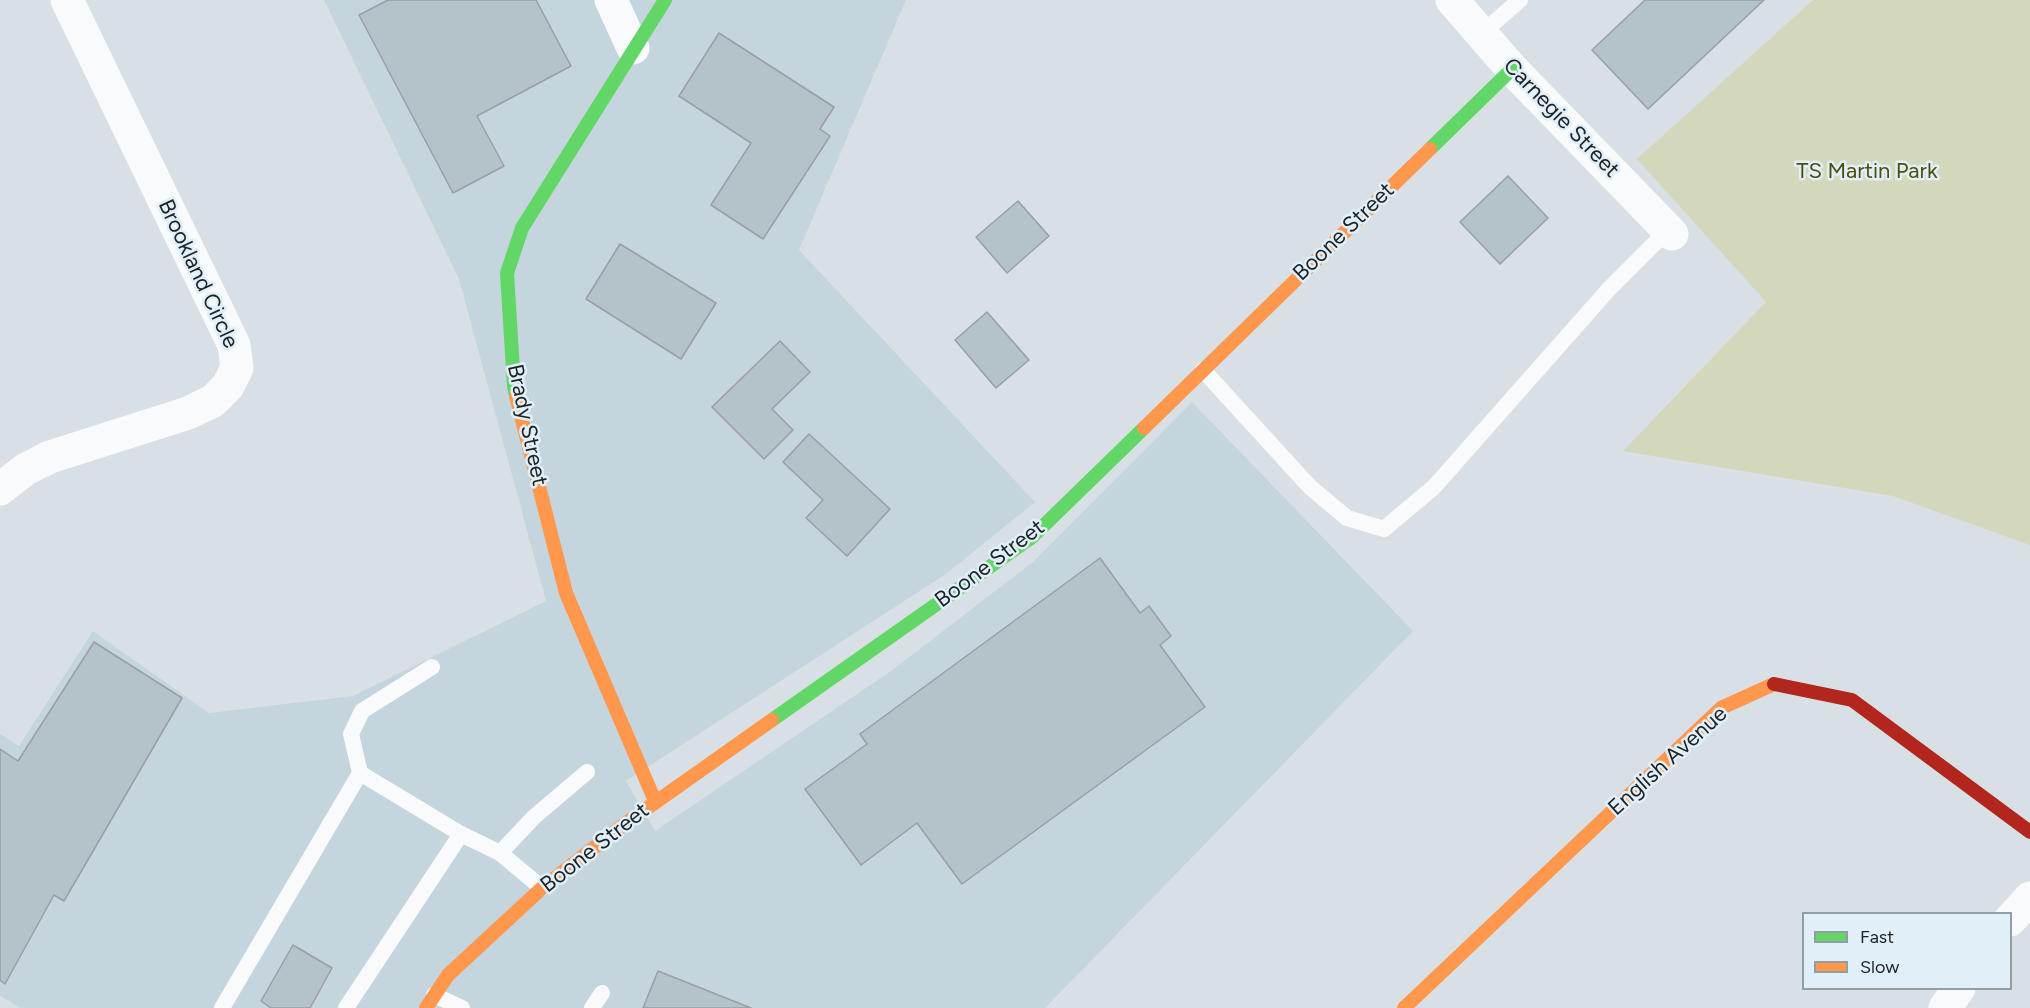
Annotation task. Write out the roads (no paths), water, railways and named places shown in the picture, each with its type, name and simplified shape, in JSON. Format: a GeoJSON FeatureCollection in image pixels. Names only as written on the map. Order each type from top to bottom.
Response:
{"type":"FeatureCollection","features":[{"type":"Feature","properties":{"kind":"street","name":"Brookland Circle"},"geometry":{"type":"LineString","coordinates":[[0,489],[26,469],[50,457],[188,413],[213,401],[228,386],[237,368],[234,345],[67,0]]}},
{"type":"Feature","properties":{"kind":"street"},"geometry":{"type":"LineString","coordinates":[[611,0],[633,48]]}},
{"type":"Feature","properties":{"kind":"street","name":"Brady Street"},"geometry":{"type":"LineString","coordinates":[[655,801],[566,592],[514,386],[507,273],[522,228],[665,0]]}},
{"type":"Feature","properties":{"kind":"street","name":"Carnegie Street"},"geometry":{"type":"LineString","coordinates":[[1452,0],[1512,69],[1670,232]]}},
{"type":"Feature","properties":{"kind":"street","name":"Boone Street"},"geometry":{"type":"LineString","coordinates":[[430,1002],[448,975],[542,888],[655,801],[1032,537],[1512,69]]}},
{"type":"Feature","properties":{"kind":"street","name":"English Avenue"},"geometry":{"type":"LineString","coordinates":[[1418,1003],[1721,708],[1774,684],[1852,700],[2030,832]]}},
{"type":"Feature","properties":{"kind":"street"},"geometry":{"type":"LineString","coordinates":[[2012,918],[2030,898]]}},
{"type":"Feature","properties":{"kind":"street"},"geometry":{"type":"LineString","coordinates":[[1945,1008],[1958,990]]}},
{"type":"Feature","properties":{"kind":"lane"},"geometry":{"type":"LineString","coordinates":[[1481,34],[1520,0]]}},
{"type":"Feature","properties":{"kind":"lane"},"geometry":{"type":"LineString","coordinates":[[1203,370],[1310,487],[1347,518],[1384,529],[1434,487],[1608,290],[1670,232]]}},
{"type":"Feature","properties":{"kind":"lane"},"geometry":{"type":"LineString","coordinates":[[222,1008],[360,773],[351,734],[362,711],[432,667]]}},
{"type":"Feature","properties":{"kind":"lane"},"geometry":{"type":"LineString","coordinates":[[500,853],[534,817],[587,772]]}},
{"type":"Feature","properties":{"kind":"lane"},"geometry":{"type":"LineString","coordinates":[[360,773],[461,834],[500,853],[542,888]]}},
{"type":"Feature","properties":{"kind":"lane"},"geometry":{"type":"LineString","coordinates":[[346,1008],[461,834]]}},
{"type":"Feature","properties":{"kind":"lane"},"geometry":{"type":"LineString","coordinates":[[592,1008],[602,993]]}},
{"type":"Feature","properties":{"kind":"lane"},"geometry":{"type":"LineString","coordinates":[[430,1002],[462,1008]]}},
{"type":"Feature","properties":{"kind":"park label","name":"TS Martin Park"},"geometry":{"type":"Point","coordinates":[1867,172]}}]}
